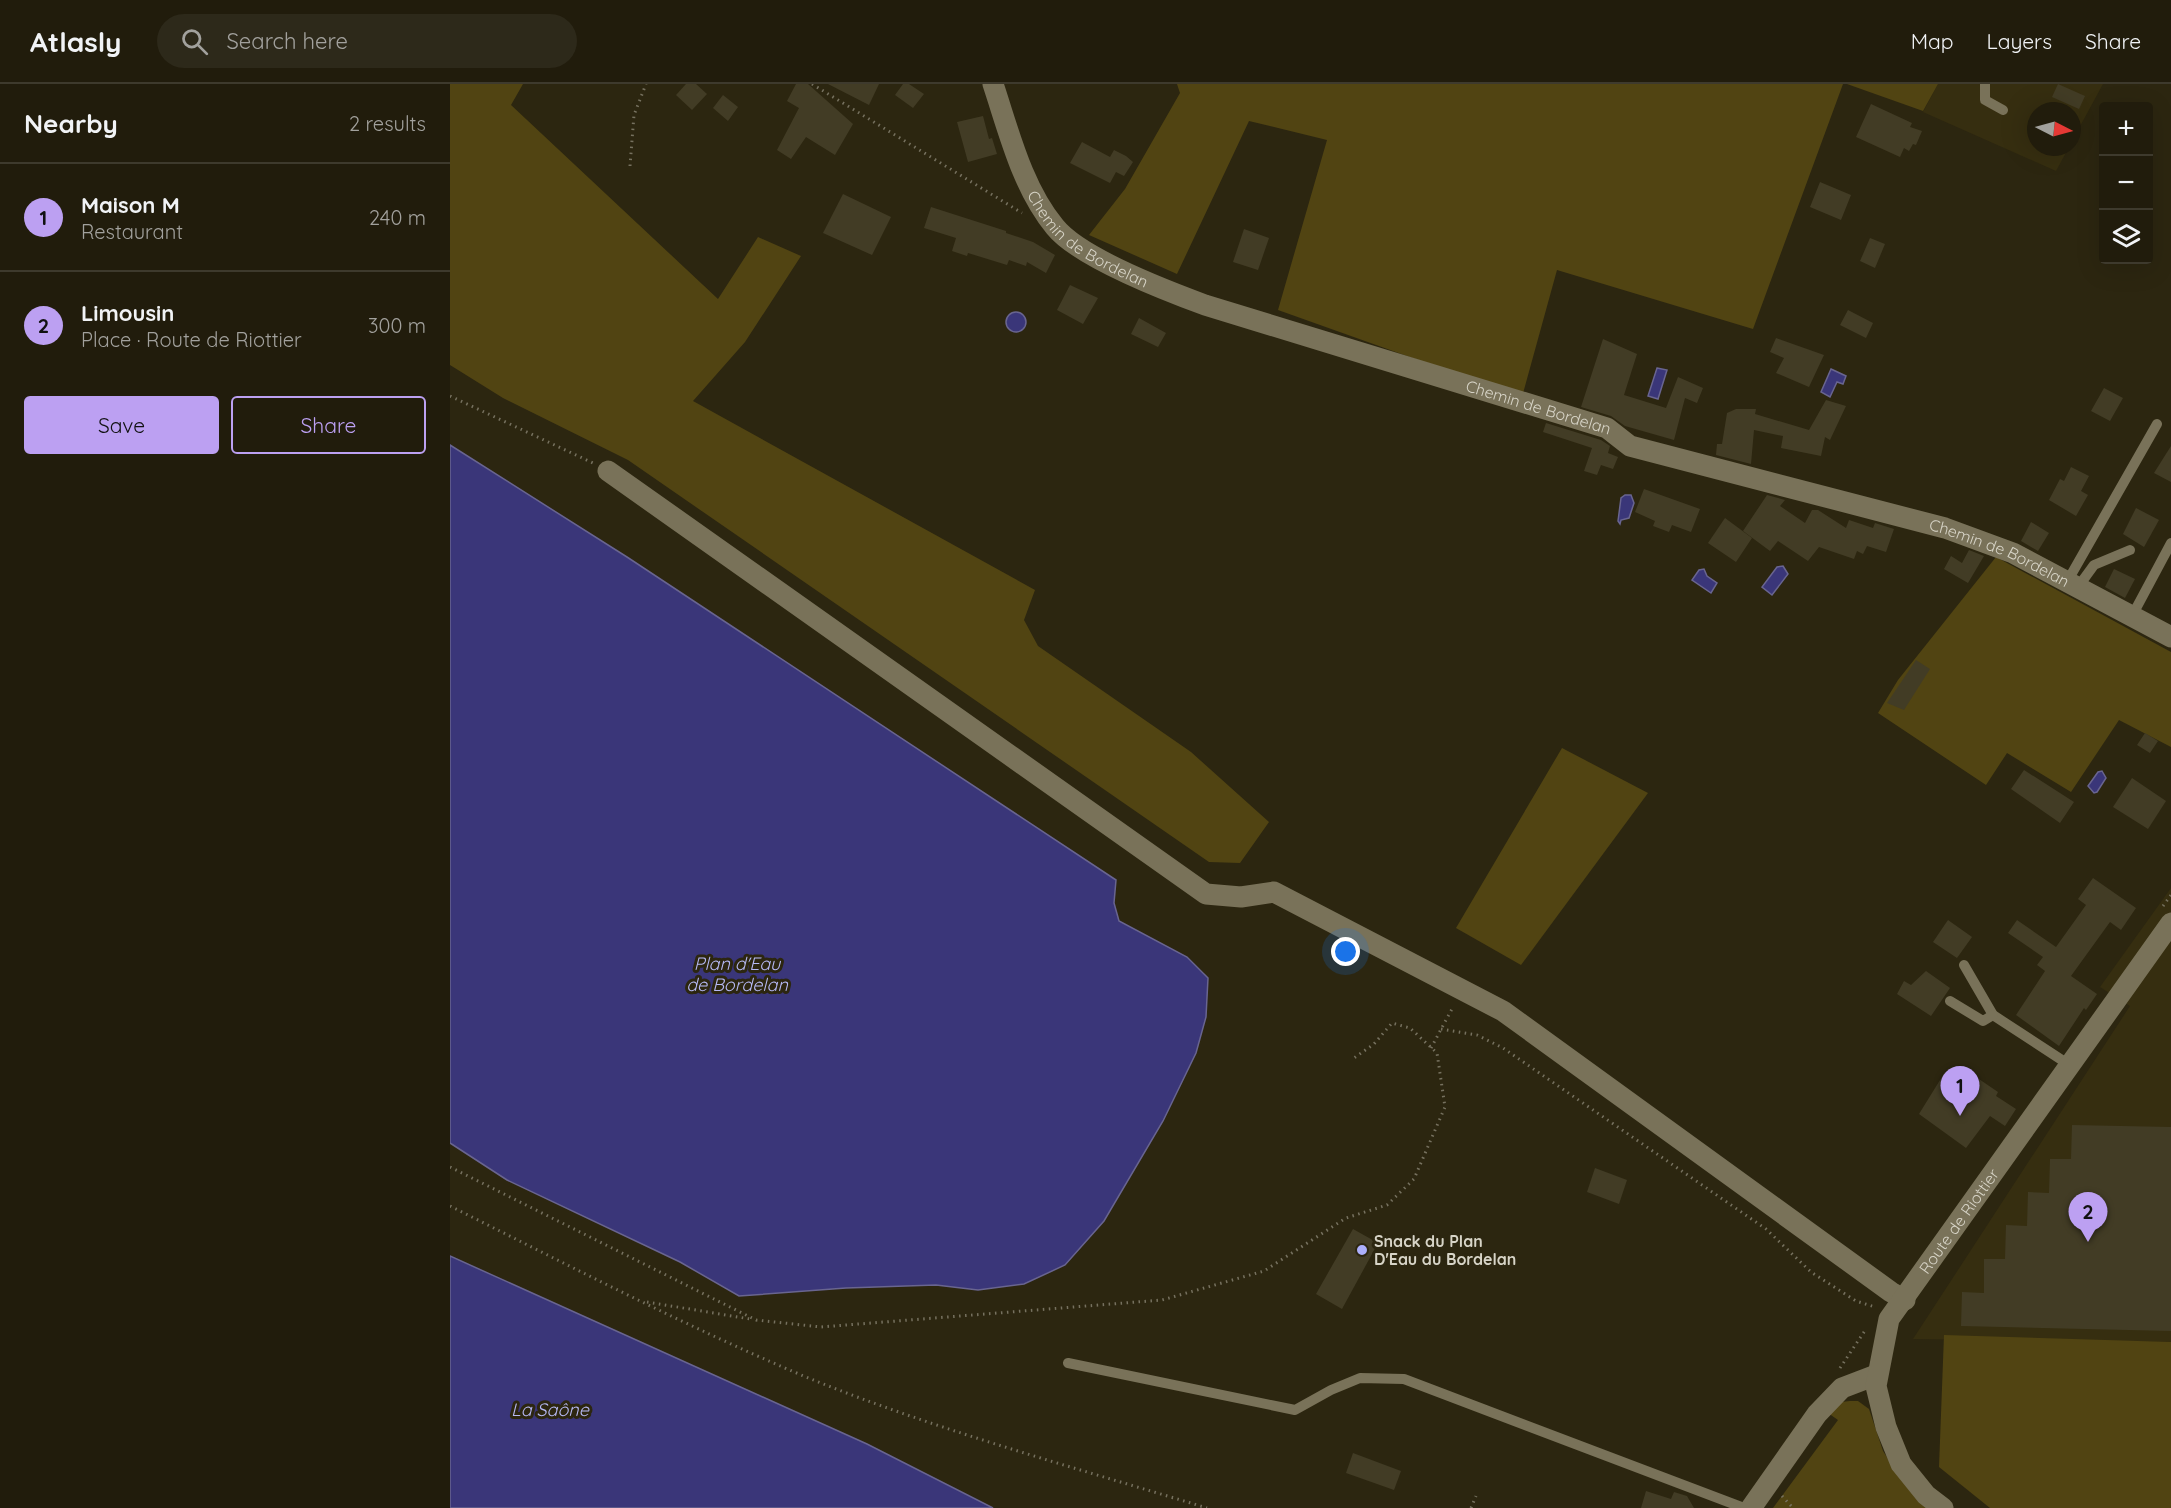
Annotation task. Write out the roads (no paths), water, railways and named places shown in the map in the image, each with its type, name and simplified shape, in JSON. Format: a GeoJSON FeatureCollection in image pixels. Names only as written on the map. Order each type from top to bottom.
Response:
{"type":"FeatureCollection","features":[{"type":"Feature","properties":{"kind":"street","name":"Chemin de Bordelan"},"geometry":{"type":"LineString","coordinates":[[993,84],[1031,189],[1055,228],[1079,248],[1164,290],[1205,305],[1607,428],[1630,446],[1945,528],[2013,553],[2169,633]]}},
{"type":"Feature","properties":{"kind":"street"},"geometry":{"type":"LineString","coordinates":[[608,471],[1206,894],[1241,897],[1274,892],[1503,1011],[1905,1300]]}},
{"type":"Feature","properties":{"kind":"street","name":"Route de Riottier"},"geometry":{"type":"LineString","coordinates":[[1876,1375],[1890,1319],[2171,924]]}},
{"type":"Feature","properties":{"kind":"street"},"geometry":{"type":"LineString","coordinates":[[1751,1508],[1817,1414],[1842,1388],[1876,1375],[1876,1386],[1886,1427],[1901,1464],[1926,1495],[1943,1508]]}},
{"type":"Feature","properties":{"kind":"lane"},"geometry":{"type":"LineString","coordinates":[[1985,84],[1985,100],[2003,110]]}},
{"type":"Feature","properties":{"kind":"lane"},"geometry":{"type":"LineString","coordinates":[[2073,584],[2157,424]]}},
{"type":"Feature","properties":{"kind":"lane"},"geometry":{"type":"LineString","coordinates":[[2132,616],[2171,543]]}},
{"type":"Feature","properties":{"kind":"lane"},"geometry":{"type":"LineString","coordinates":[[2073,584],[2094,566],[2130,550]]}},
{"type":"Feature","properties":{"kind":"lane"},"geometry":{"type":"LineString","coordinates":[[1964,965],[1993,1015],[2070,1066]]}},
{"type":"Feature","properties":{"kind":"lane"},"geometry":{"type":"LineString","coordinates":[[1950,1000],[1983,1021],[1993,1015]]}},
{"type":"Feature","properties":{"kind":"lane"},"geometry":{"type":"LineString","coordinates":[[1068,1363],[1295,1410],[1331,1390],[1360,1378],[1404,1379],[1744,1508]]}},
{"type":"Feature","properties":{"kind":"water"},"geometry":{"type":"Polygon","coordinates":[[[1016,312],[1023,315],[1026,322],[1023,329],[1016,332],[1009,329],[1006,322],[1009,315],[1016,312]]]}},
{"type":"Feature","properties":{"kind":"water"},"geometry":{"type":"Polygon","coordinates":[[[1657,368],[1667,370],[1658,399],[1648,396],[1657,368]]]}},
{"type":"Feature","properties":{"kind":"water"},"geometry":{"type":"Polygon","coordinates":[[[1831,369],[1846,376],[1843,384],[1837,382],[1830,397],[1821,392],[1831,369]]]}},
{"type":"Feature","properties":{"kind":"water","name":"Plan d'Eau de Bordelan"},"geometry":{"type":"Polygon","coordinates":[[[450,445],[627,557],[1116,880],[1114,903],[1119,921],[1187,957],[1208,978],[1206,1017],[1196,1053],[1163,1121],[1104,1221],[1065,1265],[1024,1284],[978,1290],[936,1285],[846,1288],[739,1296],[680,1262],[507,1180],[450,1143],[450,445]]]}},
{"type":"Feature","properties":{"kind":"water"},"geometry":{"type":"Polygon","coordinates":[[[1631,495],[1634,503],[1629,518],[1621,520],[1620,524],[1618,521],[1621,498],[1631,495]]]}},
{"type":"Feature","properties":{"kind":"water"},"geometry":{"type":"Polygon","coordinates":[[[1783,566],[1788,574],[1772,595],[1762,587],[1777,567],[1783,566]]]}},
{"type":"Feature","properties":{"kind":"water"},"geometry":{"type":"Polygon","coordinates":[[[1704,569],[1707,576],[1717,583],[1711,593],[1692,580],[1699,570],[1704,569]]]}},
{"type":"Feature","properties":{"kind":"water"},"geometry":{"type":"Polygon","coordinates":[[[2102,771],[2106,778],[2094,793],[2088,786],[2098,772],[2102,771]]]}},
{"type":"Feature","properties":{"kind":"water","name":"La Saône"},"geometry":{"type":"Polygon","coordinates":[[[450,1256],[867,1444],[993,1508],[450,1508],[450,1256]]]}},
{"type":"Feature","properties":{"kind":"place","name":"Maison M"},"geometry":{"type":"Point","coordinates":[1960,1116]}},
{"type":"Feature","properties":{"kind":"place","name":"Limousin"},"geometry":{"type":"Point","coordinates":[2088,1242]}},
{"type":"Feature","properties":{"kind":"place","name":"Snack du Plan D'Eau du Bordelan"},"geometry":{"type":"Point","coordinates":[1362,1250]}}]}
